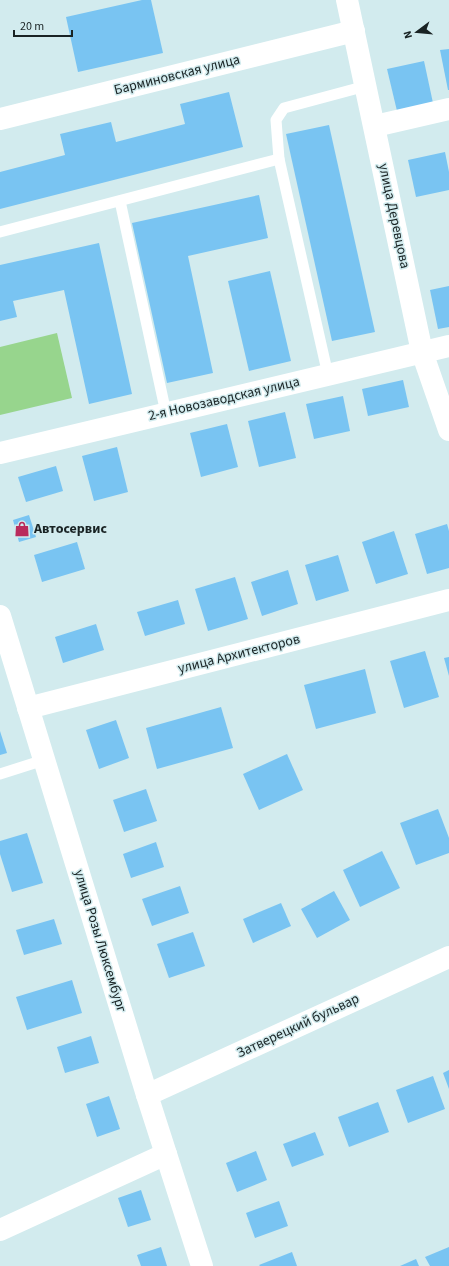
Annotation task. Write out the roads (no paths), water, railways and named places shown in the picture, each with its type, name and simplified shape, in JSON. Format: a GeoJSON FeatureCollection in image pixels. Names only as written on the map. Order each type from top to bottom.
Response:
{"type":"FeatureCollection","features":[{"type":"Feature","properties":{"kind":"street","name":"улица Деревцова"},"geometry":{"type":"LineString","coordinates":[[347,0],[422,352],[449,430]]}},
{"type":"Feature","properties":{"kind":"street","name":"Барминовская улица"},"geometry":{"type":"LineString","coordinates":[[0,119],[354,31]]}},
{"type":"Feature","properties":{"kind":"street"},"geometry":{"type":"LineString","coordinates":[[375,126],[449,109]]}},
{"type":"Feature","properties":{"kind":"street","name":"2-я Новозаводская улица"},"geometry":{"type":"LineString","coordinates":[[0,453],[449,346]]}},
{"type":"Feature","properties":{"kind":"street","name":"улица Архитекторов"},"geometry":{"type":"LineString","coordinates":[[28,708],[449,600]]}},
{"type":"Feature","properties":{"kind":"street","name":"улица Розы Люксембург"},"geometry":{"type":"LineString","coordinates":[[0,616],[147,1095],[202,1266]]}},
{"type":"Feature","properties":{"kind":"street","name":"Затверецкий бульвар"},"geometry":{"type":"LineString","coordinates":[[147,1095],[449,957]]}},
{"type":"Feature","properties":{"kind":"street"},"geometry":{"type":"LineString","coordinates":[[0,1230],[166,1154]]}},
{"type":"Feature","properties":{"kind":"lane"},"geometry":{"type":"LineString","coordinates":[[328,375],[279,159],[276,120],[284,108],[366,86]]}},
{"type":"Feature","properties":{"kind":"lane"},"geometry":{"type":"LineString","coordinates":[[0,232],[279,159]]}},
{"type":"Feature","properties":{"kind":"lane"},"geometry":{"type":"LineString","coordinates":[[120,201],[166,414]]}},
{"type":"Feature","properties":{"kind":"lane"},"geometry":{"type":"LineString","coordinates":[[0,774],[44,760]]}},
{"type":"Feature","properties":{"kind":"place","name":"Автосервис"},"geometry":{"type":"Point","coordinates":[22,529]}}]}
